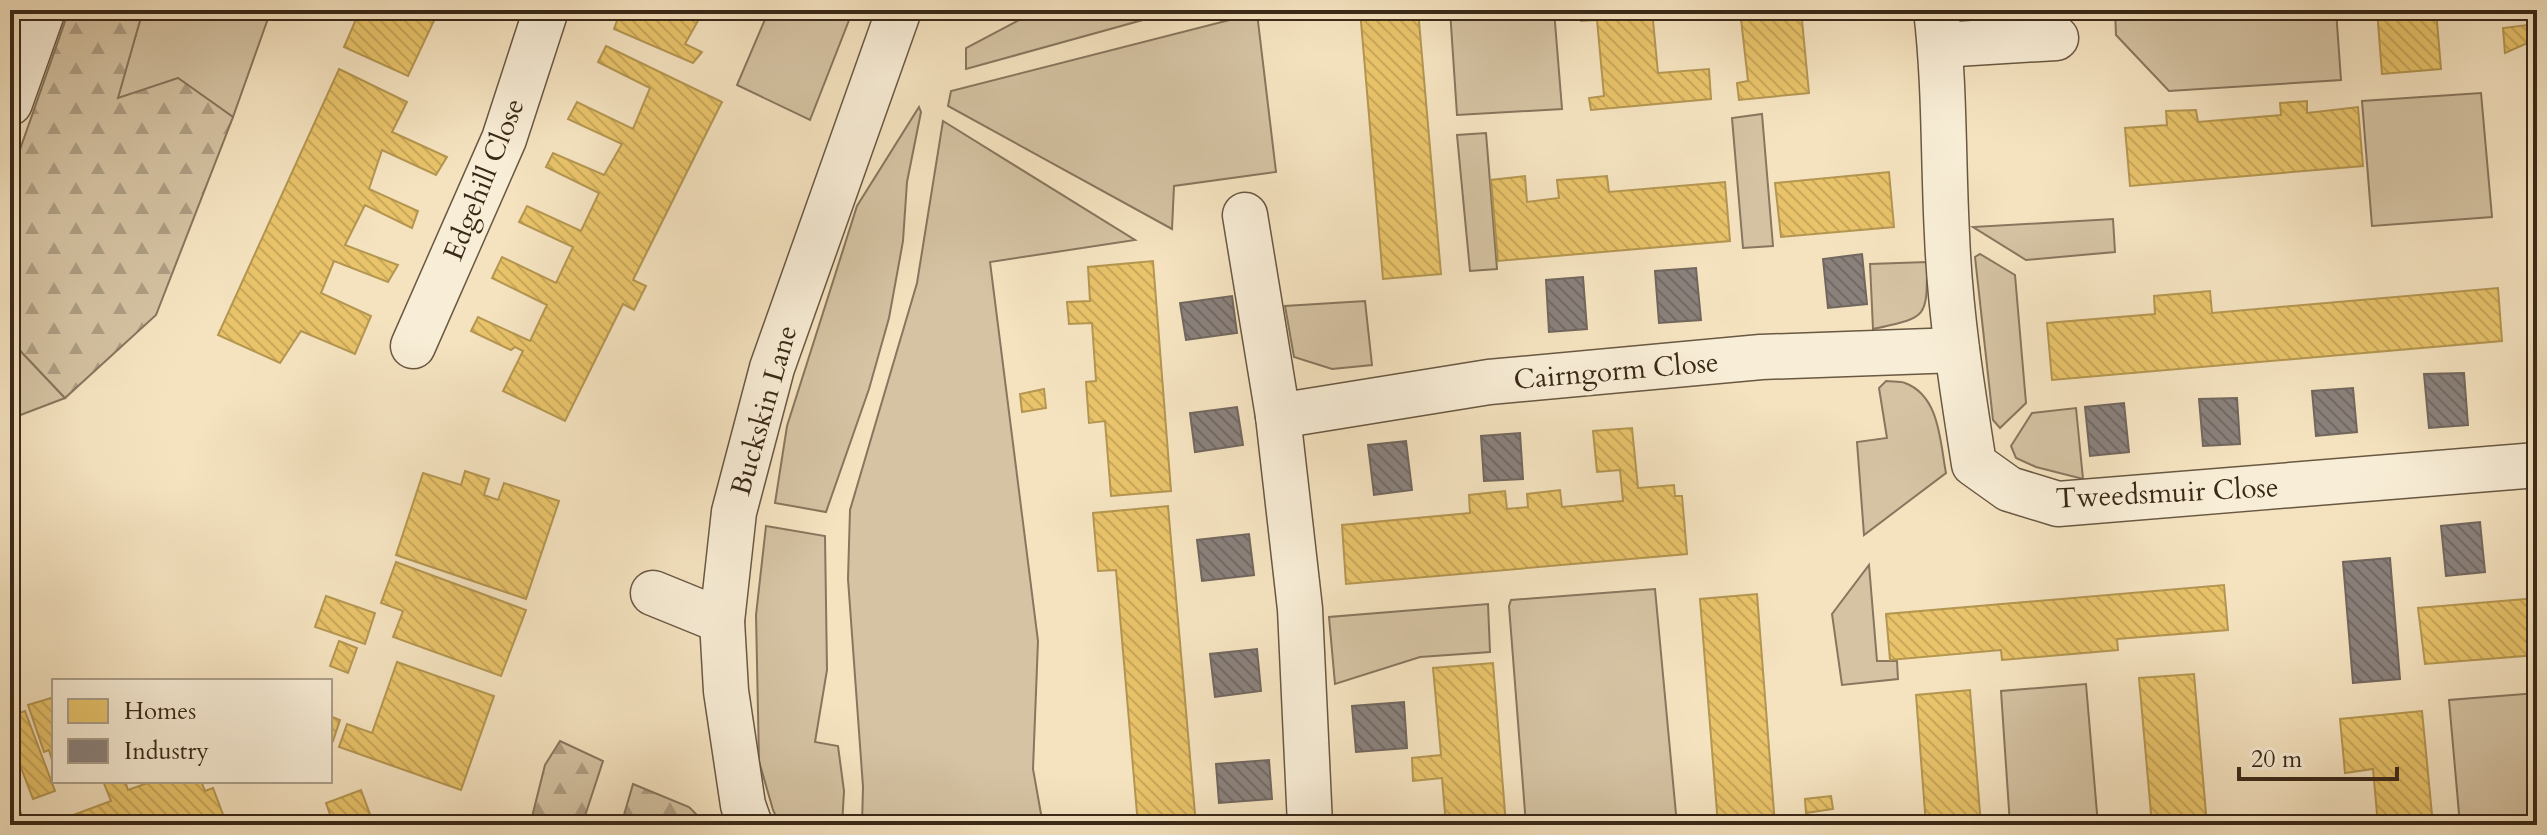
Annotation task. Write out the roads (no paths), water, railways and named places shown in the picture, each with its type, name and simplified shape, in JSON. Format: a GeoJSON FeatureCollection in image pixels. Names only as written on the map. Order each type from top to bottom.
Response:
{"type":"FeatureCollection","features":[{"type":"Feature","properties":{"kind":"street"},"geometry":{"type":"LineString","coordinates":[[10,103],[43,10]]}},
{"type":"Feature","properties":{"kind":"street","name":"Edgehill Close"},"geometry":{"type":"LineString","coordinates":[[413,346],[504,139],[546,10]]}},
{"type":"Feature","properties":{"kind":"street","name":"Buckskin Lane"},"geometry":{"type":"LineString","coordinates":[[750,825],[743,805],[726,691],[722,621],[734,512],[772,368],[899,10]]}},
{"type":"Feature","properties":{"kind":"street"},"geometry":{"type":"LineString","coordinates":[[1938,27],[2056,38]]}},
{"type":"Feature","properties":{"kind":"street","name":"Tweedsmuir Close"},"geometry":{"type":"LineString","coordinates":[[1938,27],[1947,238],[1957,350],[1974,464],[2009,489],[2058,504],[2537,465]]}},
{"type":"Feature","properties":{"kind":"street"},"geometry":{"type":"LineString","coordinates":[[1245,215],[1278,416],[1300,609],[1310,825]]}},
{"type":"Feature","properties":{"kind":"street","name":"Cairngorm Close"},"geometry":{"type":"LineString","coordinates":[[1278,416],[1504,380],[1761,357],[1957,350]]}},
{"type":"Feature","properties":{"kind":"street"},"geometry":{"type":"LineString","coordinates":[[653,593],[722,621]]}}]}
